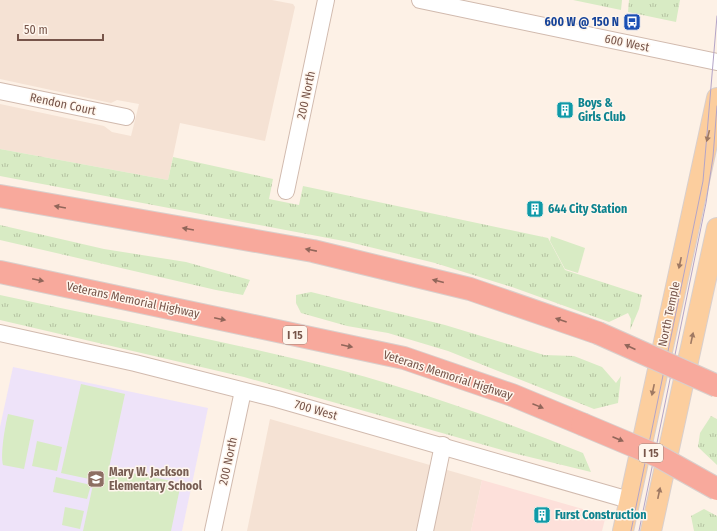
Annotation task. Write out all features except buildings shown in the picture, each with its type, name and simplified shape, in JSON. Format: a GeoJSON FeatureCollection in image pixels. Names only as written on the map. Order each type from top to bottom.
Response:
{"type":"FeatureCollection","features":[{"type":"Feature","properties":{"kind":"highway"},"geometry":{"type":"LineString","coordinates":[[0,196],[313,250],[470,289],[598,333],[717,386]]}},
{"type":"Feature","properties":{"kind":"highway","name":"Veterans Memorial Highway"},"geometry":{"type":"LineString","coordinates":[[0,272],[404,358],[512,395],[582,424],[658,456],[717,489]]}},
{"type":"Feature","properties":{"kind":"main road","name":"North Temple"},"geometry":{"type":"LineString","coordinates":[[622,531],[717,98]]}},
{"type":"Feature","properties":{"kind":"main road"},"geometry":{"type":"LineString","coordinates":[[651,531],[717,228]]}},
{"type":"Feature","properties":{"kind":"street","name":"200 North"},"geometry":{"type":"LineString","coordinates":[[286,191],[326,0]]}},
{"type":"Feature","properties":{"kind":"street","name":"600 West"},"geometry":{"type":"LineString","coordinates":[[420,0],[717,62]]}},
{"type":"Feature","properties":{"kind":"street","name":"Rendon Court"},"geometry":{"type":"LineString","coordinates":[[0,91],[126,116]]}},
{"type":"Feature","properties":{"kind":"street","name":"700 West"},"geometry":{"type":"LineString","coordinates":[[0,333],[121,360],[243,391],[443,446],[566,483],[629,500]]}},
{"type":"Feature","properties":{"kind":"street","name":"200 North"},"geometry":{"type":"LineString","coordinates":[[213,531],[243,391]]}},
{"type":"Feature","properties":{"kind":"street"},"geometry":{"type":"LineString","coordinates":[[425,531],[443,446]]}},
{"type":"Feature","properties":{"kind":"shaded area"},"geometry":{"type":"Polygon","coordinates":[[[0,0],[272,0],[293,4],[295,7],[265,141],[180,123],[168,180],[0,149],[0,104],[104,126],[112,132],[131,136],[139,104],[117,100],[111,103],[0,79],[0,0]]]}},
{"type":"Feature","properties":{"kind":"shaded area","name":"Mary W. Jackson Elementary School"},"geometry":{"type":"Polygon","coordinates":[[[13,367],[208,408],[182,531],[0,531],[0,427],[13,367]]]}},
{"type":"Feature","properties":{"kind":"shaded area"},"geometry":{"type":"Polygon","coordinates":[[[270,419],[482,480],[471,531],[247,531],[270,419]]]}},
{"type":"Feature","properties":{"kind":"shaded area"},"geometry":{"type":"Polygon","coordinates":[[[482,480],[600,514],[605,519],[602,531],[471,531],[482,480]]]}},
{"type":"Feature","properties":{"kind":"green space"},"geometry":{"type":"Polygon","coordinates":[[[573,0],[622,0],[621,10],[573,0]]]}},
{"type":"Feature","properties":{"kind":"green space"},"geometry":{"type":"Polygon","coordinates":[[[629,0],[680,0],[676,22],[628,12],[629,0]]]}},
{"type":"Feature","properties":{"kind":"green space"},"geometry":{"type":"Polygon","coordinates":[[[0,149],[168,180],[173,157],[273,179],[269,199],[299,205],[303,186],[548,238],[565,270],[642,295],[639,309],[630,330],[631,319],[628,313],[609,322],[512,287],[435,263],[349,242],[0,176],[0,149]]]}},
{"type":"Feature","properties":{"kind":"green space"},"geometry":{"type":"Polygon","coordinates":[[[0,225],[104,249],[186,262],[250,280],[243,295],[216,290],[0,240],[0,225]]]}},
{"type":"Feature","properties":{"kind":"green space"},"geometry":{"type":"Polygon","coordinates":[[[551,236],[585,248],[578,273],[565,269],[550,241],[551,236]]]}},
{"type":"Feature","properties":{"kind":"green space"},"geometry":{"type":"Polygon","coordinates":[[[311,292],[445,325],[544,355],[574,356],[602,367],[616,383],[621,376],[618,403],[594,409],[448,351],[388,333],[347,326],[301,313],[296,303],[296,295],[311,292]]]}},
{"type":"Feature","properties":{"kind":"green space"},"geometry":{"type":"Polygon","coordinates":[[[0,295],[259,350],[375,380],[465,409],[583,453],[591,472],[513,453],[244,377],[0,320],[0,295]]]}},
{"type":"Feature","properties":{"kind":"green space"},"geometry":{"type":"Polygon","coordinates":[[[81,384],[125,394],[109,468],[181,483],[171,531],[83,531],[94,480],[61,473],[81,384]]]}},
{"type":"Feature","properties":{"kind":"green space"},"geometry":{"type":"Polygon","coordinates":[[[8,414],[34,420],[24,469],[3,465],[2,448],[8,414]]]}},
{"type":"Feature","properties":{"kind":"green space"},"geometry":{"type":"Polygon","coordinates":[[[711,416],[717,419],[717,465],[698,447],[700,433],[711,416]]]}},
{"type":"Feature","properties":{"kind":"green space"},"geometry":{"type":"Polygon","coordinates":[[[37,441],[62,447],[57,471],[32,466],[37,441]]]}},
{"type":"Feature","properties":{"kind":"green space"},"geometry":{"type":"Polygon","coordinates":[[[56,477],[91,485],[87,499],[53,492],[56,477]]]}},
{"type":"Feature","properties":{"kind":"green space"},"geometry":{"type":"Polygon","coordinates":[[[65,507],[84,511],[80,529],[62,525],[65,507]]]}},
{"type":"Feature","properties":{"kind":"green space"},"geometry":{"type":"Polygon","coordinates":[[[704,509],[717,516],[717,531],[694,531],[691,516],[704,509]]]}},
{"type":"Feature","properties":{"kind":"tram line"},"geometry":{"type":"LineString","coordinates":[[631,531],[703,181],[717,16]]}},
{"type":"Feature","properties":{"kind":"tram line"},"geometry":{"type":"LineString","coordinates":[[639,531],[706,203],[713,157],[717,106]]}},
{"type":"Feature","properties":{"kind":"place","name":"600 W @ 150 N"},"geometry":{"type":"Point","coordinates":[632,22]}},
{"type":"Feature","properties":{"kind":"place","name":"Boys & Girls Club"},"geometry":{"type":"Point","coordinates":[565,110]}},
{"type":"Feature","properties":{"kind":"place","name":"644 City Station"},"geometry":{"type":"Point","coordinates":[535,209]}},
{"type":"Feature","properties":{"kind":"place","name":"Mary W. Jackson Elementary School"},"geometry":{"type":"Point","coordinates":[96,479]}},
{"type":"Feature","properties":{"kind":"place","name":"Furst Construction"},"geometry":{"type":"Point","coordinates":[542,515]}}]}
